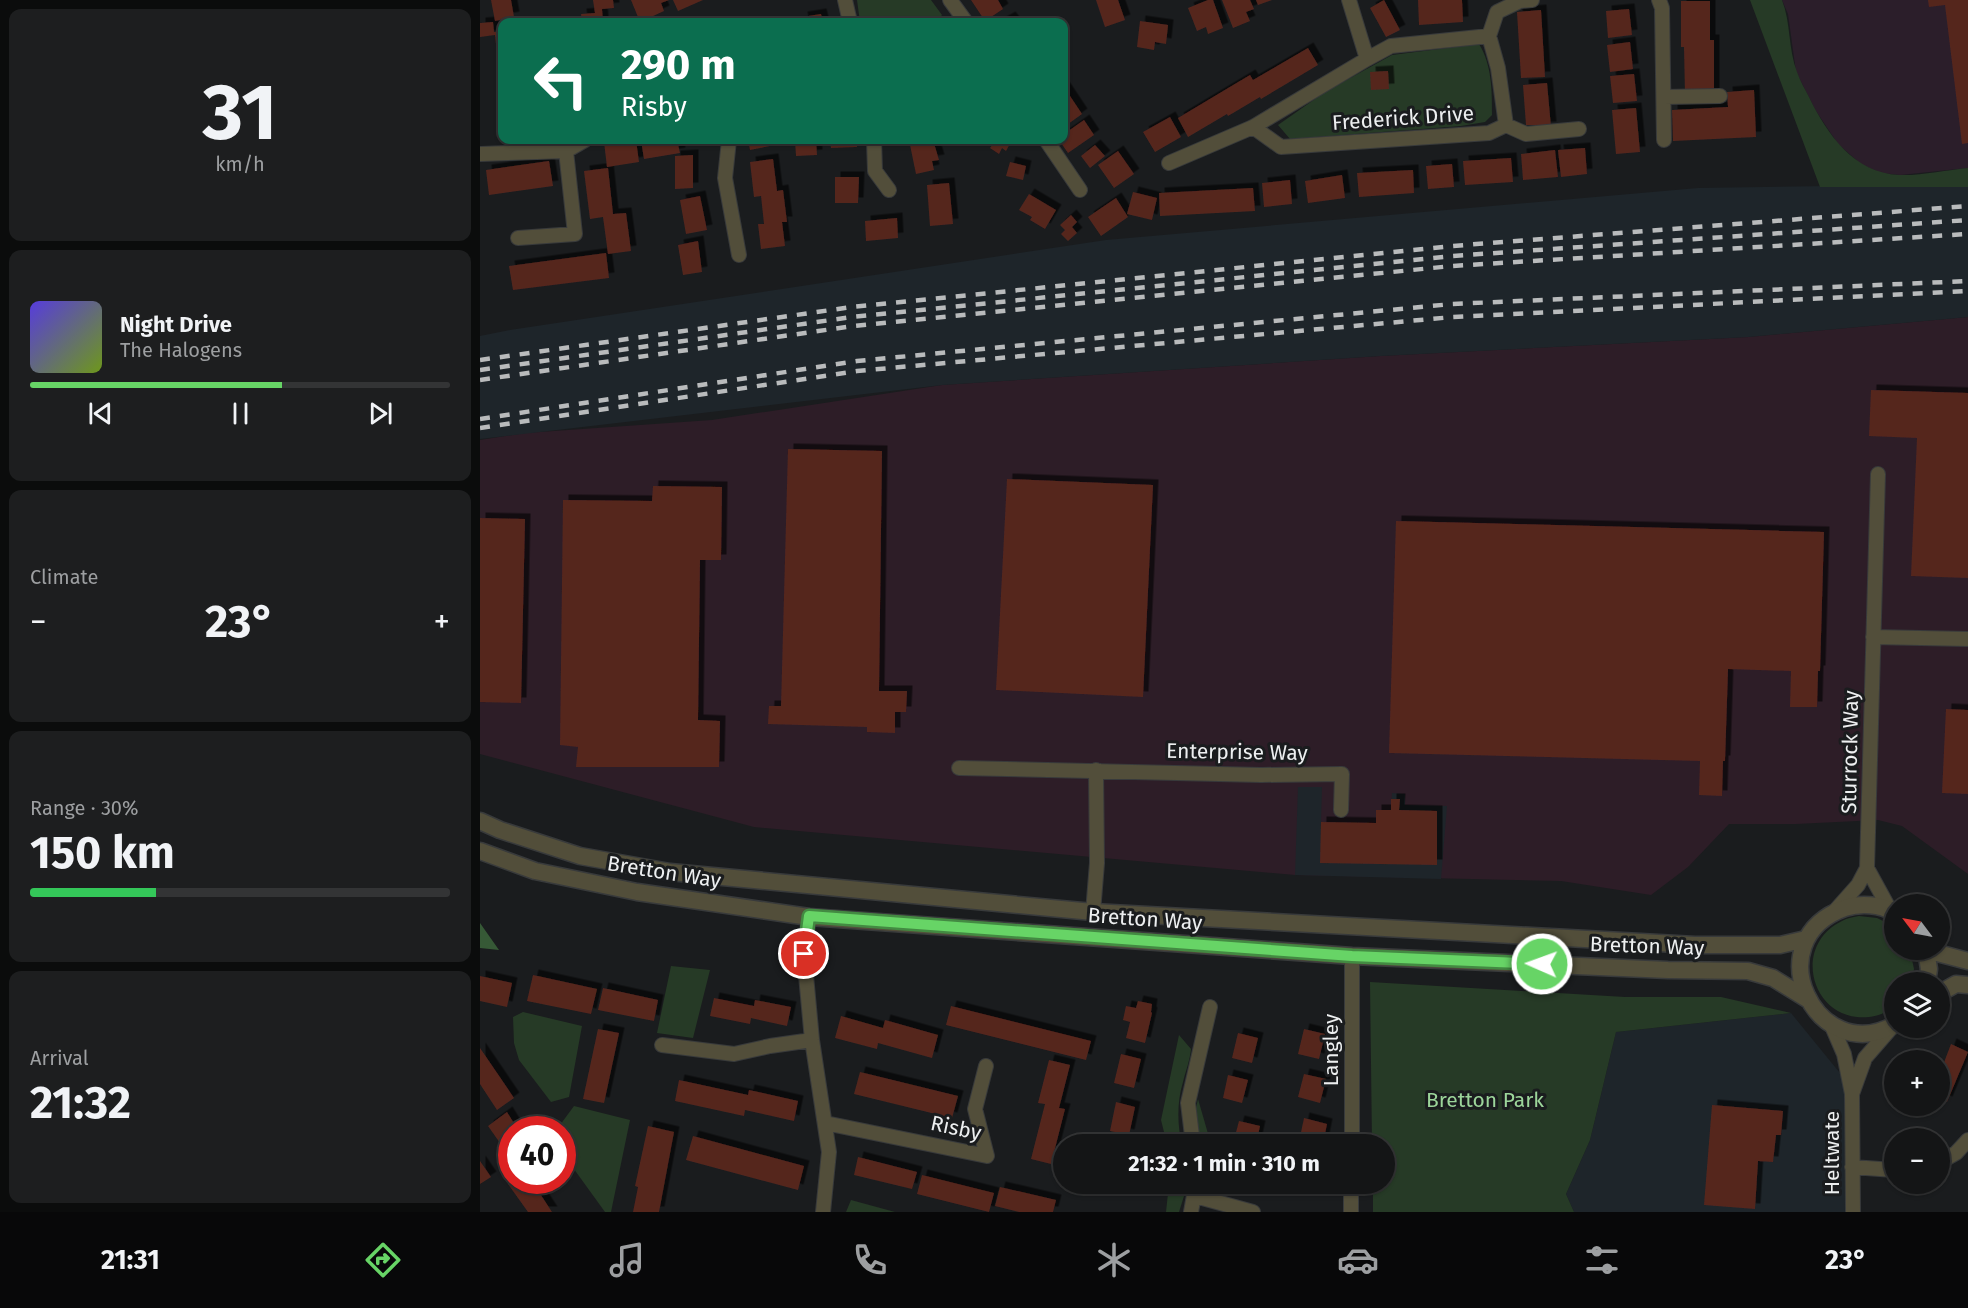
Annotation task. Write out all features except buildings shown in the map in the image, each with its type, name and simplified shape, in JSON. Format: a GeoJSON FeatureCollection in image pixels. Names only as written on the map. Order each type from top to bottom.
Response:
{"type":"FeatureCollection","features":[{"type":"Feature","properties":{"kind":"street"},"geometry":{"type":"LineString","coordinates":[[845,0],[848,18]]}},
{"type":"Feature","properties":{"kind":"street"},"geometry":{"type":"LineString","coordinates":[[950,0],[961,18]]}},
{"type":"Feature","properties":{"kind":"street"},"geometry":{"type":"LineString","coordinates":[[1489,36],[1497,12],[1520,1],[1532,0]]}},
{"type":"Feature","properties":{"kind":"street"},"geometry":{"type":"LineString","coordinates":[[1659,0],[1662,8],[1664,140]]}},
{"type":"Feature","properties":{"kind":"street"},"geometry":{"type":"LineString","coordinates":[[1349,2],[1367,59]]}},
{"type":"Feature","properties":{"kind":"street","name":"Frederick Drive"},"geometry":{"type":"LineString","coordinates":[[1170,163],[1253,128],[1391,46],[1489,36],[1498,68],[1506,125],[1489,133],[1281,147],[1253,128]]}},
{"type":"Feature","properties":{"kind":"street"},"geometry":{"type":"LineString","coordinates":[[1664,97],[1720,96]]}},
{"type":"Feature","properties":{"kind":"street"},"geometry":{"type":"LineString","coordinates":[[1506,125],[1526,134],[1579,129]]}},
{"type":"Feature","properties":{"kind":"street"},"geometry":{"type":"LineString","coordinates":[[480,154],[566,151],[578,144]]}},
{"type":"Feature","properties":{"kind":"street"},"geometry":{"type":"LineString","coordinates":[[729,144],[725,178],[739,255]]}},
{"type":"Feature","properties":{"kind":"street"},"geometry":{"type":"LineString","coordinates":[[874,144],[875,171],[889,190]]}},
{"type":"Feature","properties":{"kind":"street"},"geometry":{"type":"LineString","coordinates":[[1049,144],[1080,190]]}},
{"type":"Feature","properties":{"kind":"street"},"geometry":{"type":"LineString","coordinates":[[518,238],[575,234],[566,151]]}},
{"type":"Feature","properties":{"kind":"street","name":"Sturrock Way"},"geometry":{"type":"LineString","coordinates":[[1867,868],[1878,474]]}},
{"type":"Feature","properties":{"kind":"street"},"geometry":{"type":"LineString","coordinates":[[1873,637],[1968,639]]}},
{"type":"Feature","properties":{"kind":"street","name":"Enterprise Way"},"geometry":{"type":"LineString","coordinates":[[959,768],[1261,775],[1342,774],[1341,810]]}},
{"type":"Feature","properties":{"kind":"street"},"geometry":{"type":"LineString","coordinates":[[1094,912],[1097,863],[1096,770]]}},
{"type":"Feature","properties":{"kind":"street","name":"Bretton Way"},"geometry":{"type":"LineString","coordinates":[[480,821],[580,856],[670,872],[1094,912],[1695,945],[1780,945],[1806,939]]}},
{"type":"Feature","properties":{"kind":"street","name":"Bretton Way"},"geometry":{"type":"LineString","coordinates":[[480,851],[535,871],[637,892],[809,916],[1352,956],[1668,970],[1748,971],[1773,978],[1807,999]]}},
{"type":"Feature","properties":{"kind":"street"},"geometry":{"type":"LineString","coordinates":[[1884,897],[1867,868],[1857,885],[1834,912],[1817,925],[1806,939],[1800,962],[1801,981],[1807,999],[1831,1024],[1851,1032],[1872,1033],[1884,1029]]}},
{"type":"Feature","properties":{"kind":"street"},"geometry":{"type":"LineString","coordinates":[[1834,912],[1862,905],[1884,909]]}},
{"type":"Feature","properties":{"kind":"street"},"geometry":{"type":"LineString","coordinates":[[809,916],[804,954],[812,1040],[829,1152],[823,1212]]}},
{"type":"Feature","properties":{"kind":"street","name":"Langley"},"geometry":{"type":"LineString","coordinates":[[1352,956],[1352,1134]]}},
{"type":"Feature","properties":{"kind":"street"},"geometry":{"type":"LineString","coordinates":[[1950,956],[1968,961]]}},
{"type":"Feature","properties":{"kind":"street"},"geometry":{"type":"LineString","coordinates":[[1950,987],[1956,984],[1968,985]]}},
{"type":"Feature","properties":{"kind":"street"},"geometry":{"type":"LineString","coordinates":[[1192,1134],[1188,1103],[1210,1007]]}},
{"type":"Feature","properties":{"kind":"street","name":"Heltwate"},"geometry":{"type":"LineString","coordinates":[[1831,1024],[1844,1054],[1852,1094],[1852,1212]]}},
{"type":"Feature","properties":{"kind":"street","name":"Heltwate"},"geometry":{"type":"LineString","coordinates":[[1852,1094],[1865,1058],[1884,1036]]}},
{"type":"Feature","properties":{"kind":"street"},"geometry":{"type":"LineString","coordinates":[[662,1045],[734,1054],[812,1040]]}},
{"type":"Feature","properties":{"kind":"street","name":"Risby"},"geometry":{"type":"LineString","coordinates":[[825,1123],[987,1156],[975,1109],[986,1066]]}},
{"type":"Feature","properties":{"kind":"street"},"geometry":{"type":"LineString","coordinates":[[1950,1156],[1968,1140]]}},
{"type":"Feature","properties":{"kind":"street"},"geometry":{"type":"LineString","coordinates":[[1852,1167],[1884,1169]]}},
{"type":"Feature","properties":{"kind":"street"},"geometry":{"type":"LineString","coordinates":[[1191,1212],[1195,1194]]}},
{"type":"Feature","properties":{"kind":"street"},"geometry":{"type":"LineString","coordinates":[[1206,1194],[1253,1212]]}},
{"type":"Feature","properties":{"kind":"street"},"geometry":{"type":"LineString","coordinates":[[1351,1194],[1351,1212]]}},
{"type":"Feature","properties":{"kind":"shaded area"},"geometry":{"type":"Polygon","coordinates":[[[1782,0],[1968,0],[1968,168],[1900,175],[1881,173],[1862,165],[1838,144],[1816,111],[1796,72],[1788,14],[1782,0]]]}},
{"type":"Feature","properties":{"kind":"shaded area"},"geometry":{"type":"Polygon","coordinates":[[[1968,184],[1968,317],[1748,337],[1380,356],[942,385],[480,439],[480,336],[510,330],[1106,240],[1698,188],[1968,184]]]}},
{"type":"Feature","properties":{"kind":"shaded area"},"geometry":{"type":"Polygon","coordinates":[[[1968,317],[1968,874],[1902,826],[1878,820],[1729,824],[1688,867],[1651,895],[1561,881],[1295,875],[754,827],[480,754],[480,440],[525,433],[712,420],[942,385],[1380,356],[1748,337],[1968,317]]]}},
{"type":"Feature","properties":{"kind":"shaded area"},"geometry":{"type":"Polygon","coordinates":[[[1298,787],[1322,787],[1321,822],[1376,823],[1376,810],[1391,810],[1392,793],[1405,794],[1405,805],[1447,806],[1441,879],[1295,875],[1298,787]]]}},
{"type":"Feature","properties":{"kind":"shaded area"},"geometry":{"type":"Polygon","coordinates":[[[1791,1013],[1844,1078],[1845,1212],[1574,1212],[1566,1194],[1590,1140],[1616,1032],[1791,1013]]]}},
{"type":"Feature","properties":{"kind":"green space"},"geometry":{"type":"Polygon","coordinates":[[[857,0],[931,0],[942,15],[939,18],[859,18],[857,0]]]}},
{"type":"Feature","properties":{"kind":"green space"},"geometry":{"type":"Polygon","coordinates":[[[1750,0],[1782,0],[1794,63],[1800,79],[1824,125],[1855,159],[1883,173],[1899,175],[1968,168],[1968,187],[1820,187],[1750,0]]]}},
{"type":"Feature","properties":{"kind":"green space"},"geometry":{"type":"Polygon","coordinates":[[[1479,44],[1487,61],[1491,88],[1492,115],[1485,122],[1461,126],[1290,139],[1278,125],[1325,92],[1392,55],[1479,44]]]}},
{"type":"Feature","properties":{"kind":"green space"},"geometry":{"type":"Polygon","coordinates":[[[1859,916],[1877,918],[1884,922],[1884,960],[1912,960],[1913,972],[1884,972],[1884,1012],[1876,1016],[1849,1016],[1833,1008],[1822,996],[1815,981],[1813,964],[1816,947],[1826,933],[1850,918],[1859,916]]]}},
{"type":"Feature","properties":{"kind":"green space"},"geometry":{"type":"Polygon","coordinates":[[[480,923],[499,950],[480,948],[480,923]]]}},
{"type":"Feature","properties":{"kind":"green space"},"geometry":{"type":"Polygon","coordinates":[[[671,966],[710,970],[693,1038],[657,1033],[671,966]]]}},
{"type":"Feature","properties":{"kind":"green space","name":"Bretton Park"},"geometry":{"type":"Polygon","coordinates":[[[1370,982],[1625,997],[1721,997],[1791,1013],[1616,1032],[1590,1140],[1566,1194],[1574,1212],[1373,1212],[1373,1194],[1395,1194],[1395,1134],[1372,1134],[1370,982]]]}},
{"type":"Feature","properties":{"kind":"green space"},"geometry":{"type":"Polygon","coordinates":[[[523,1012],[582,1026],[569,1097],[551,1102],[519,1060],[514,1043],[513,1017],[523,1012]]]}},
{"type":"Feature","properties":{"kind":"green space"},"geometry":{"type":"Polygon","coordinates":[[[1179,1035],[1191,1049],[1181,1089],[1180,1134],[1164,1134],[1161,1120],[1179,1035]]]}},
{"type":"Feature","properties":{"kind":"green space"},"geometry":{"type":"Polygon","coordinates":[[[1198,1099],[1208,1134],[1197,1134],[1195,1113],[1198,1099]]]}},
{"type":"Feature","properties":{"kind":"green space"},"geometry":{"type":"Polygon","coordinates":[[[574,1106],[630,1120],[611,1212],[605,1212],[576,1172],[576,1116],[567,1116],[574,1106]]]}},
{"type":"Feature","properties":{"kind":"green space"},"geometry":{"type":"Polygon","coordinates":[[[1168,1194],[1184,1194],[1179,1212],[1166,1212],[1168,1194]]]}},
{"type":"Feature","properties":{"kind":"green space"},"geometry":{"type":"Polygon","coordinates":[[[851,1200],[895,1212],[846,1212],[851,1200]]]}},
{"type":"Feature","properties":{"kind":"railway"},"geometry":{"type":"LineString","coordinates":[[480,360],[852,307],[1452,246],[1968,206]]}},
{"type":"Feature","properties":{"kind":"railway"},"geometry":{"type":"LineString","coordinates":[[480,370],[852,317],[1452,256],[1968,220]]}},
{"type":"Feature","properties":{"kind":"railway"},"geometry":{"type":"LineString","coordinates":[[480,380],[853,326],[1452,266],[1968,234]]}},
{"type":"Feature","properties":{"kind":"railway"},"geometry":{"type":"LineString","coordinates":[[480,419],[857,361],[1452,304],[1968,281]]}},
{"type":"Feature","properties":{"kind":"railway"},"geometry":{"type":"LineString","coordinates":[[480,428],[857,371],[1453,317],[1968,291]]}},
{"type":"Feature","properties":{"kind":"route"},"geometry":{"type":"LineString","coordinates":[[804,954],[809,916],[1352,956],[1542,964]]}}]}
